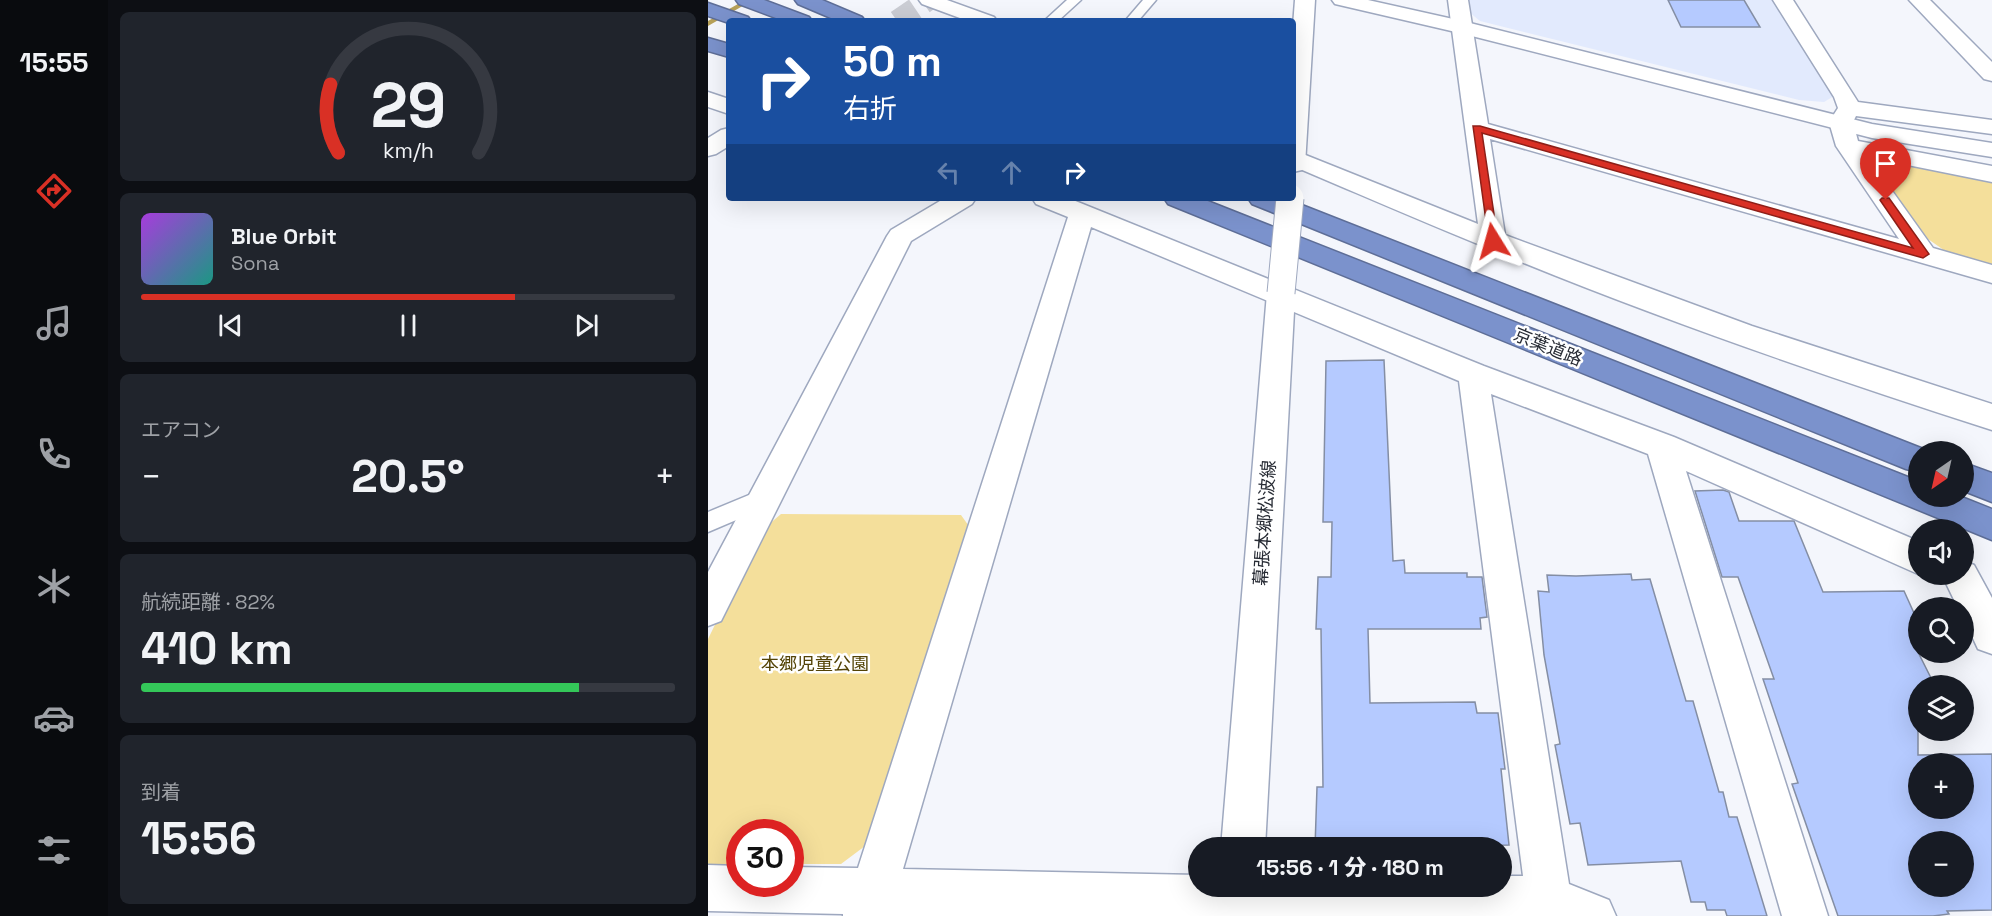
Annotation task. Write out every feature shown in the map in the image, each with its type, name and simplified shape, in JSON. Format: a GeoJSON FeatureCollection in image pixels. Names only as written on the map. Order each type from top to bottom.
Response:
{"type":"FeatureCollection","features":[{"type":"Feature","properties":{"kind":"highway"},"geometry":{"type":"LineString","coordinates":[[746,0],[794,18]]}},
{"type":"Feature","properties":{"kind":"highway"},"geometry":{"type":"LineString","coordinates":[[805,0],[848,18]]}},
{"type":"Feature","properties":{"kind":"highway"},"geometry":{"type":"LineString","coordinates":[[708,9],[733,18]]}},
{"type":"Feature","properties":{"kind":"highway"},"geometry":{"type":"LineString","coordinates":[[708,44],[726,50]]}},
{"type":"Feature","properties":{"kind":"highway","name":"京葉道路"},"geometry":{"type":"LineString","coordinates":[[1184,201],[1908,492]]}},
{"type":"Feature","properties":{"kind":"highway","name":"京葉道路"},"geometry":{"type":"LineString","coordinates":[[1268,201],[1908,455]]}},
{"type":"Feature","properties":{"kind":"highway"},"geometry":{"type":"LineString","coordinates":[[1974,481],[1992,488]]}},
{"type":"Feature","properties":{"kind":"highway","name":"京葉道路"},"geometry":{"type":"LineString","coordinates":[[1947,507],[1992,525]]}},
{"type":"Feature","properties":{"kind":"street"},"geometry":{"type":"LineString","coordinates":[[929,0],[979,18]]}},
{"type":"Feature","properties":{"kind":"street"},"geometry":{"type":"LineString","coordinates":[[1296,118],[1305,0]]}},
{"type":"Feature","properties":{"kind":"street"},"geometry":{"type":"LineString","coordinates":[[1342,0],[1845,115],[1992,127]]}},
{"type":"Feature","properties":{"kind":"street"},"geometry":{"type":"LineString","coordinates":[[1458,0],[1493,241]]}},
{"type":"Feature","properties":{"kind":"street"},"geometry":{"type":"LineString","coordinates":[[1783,0],[1845,97],[1848,146],[1923,254]]}},
{"type":"Feature","properties":{"kind":"street"},"geometry":{"type":"LineString","coordinates":[[1919,0],[1992,74]]}},
{"type":"Feature","properties":{"kind":"street"},"geometry":{"type":"LineString","coordinates":[[708,99],[726,106]]}},
{"type":"Feature","properties":{"kind":"street"},"geometry":{"type":"LineString","coordinates":[[1845,115],[1872,131],[1992,150]]}},
{"type":"Feature","properties":{"kind":"street"},"geometry":{"type":"LineString","coordinates":[[1477,128],[1992,274]]}},
{"type":"Feature","properties":{"kind":"street"},"geometry":{"type":"LineString","coordinates":[[708,149],[726,137]]}},
{"type":"Feature","properties":{"kind":"street"},"geometry":{"type":"LineString","coordinates":[[1848,146],[1992,174]]}},
{"type":"Feature","properties":{"kind":"street"},"geometry":{"type":"LineString","coordinates":[[1296,158],[1493,241],[1689,314],[1930,398],[1992,417]]}},
{"type":"Feature","properties":{"kind":"street"},"geometry":{"type":"LineString","coordinates":[[708,609],[900,236],[958,201]]}},
{"type":"Feature","properties":{"kind":"street"},"geometry":{"type":"LineString","coordinates":[[1052,201],[1281,293],[1473,374],[1662,446],[1908,554]]}},
{"type":"Feature","properties":{"kind":"street","name":"幕張本郷松波線"},"geometry":{"type":"LineString","coordinates":[[1244,837],[1281,293],[1290,201]]}},
{"type":"Feature","properties":{"kind":"street"},"geometry":{"type":"LineString","coordinates":[[870,903],[1082,215]]}},
{"type":"Feature","properties":{"kind":"street"},"geometry":{"type":"LineString","coordinates":[[1473,374],[1550,908]]}},
{"type":"Feature","properties":{"kind":"street"},"geometry":{"type":"LineString","coordinates":[[1662,446],[1805,916]]}},
{"type":"Feature","properties":{"kind":"street"},"geometry":{"type":"LineString","coordinates":[[1972,585],[1992,636]]}},
{"type":"Feature","properties":{"kind":"street"},"geometry":{"type":"LineString","coordinates":[[708,888],[870,903],[1239,900],[1550,908],[1593,916]]}},
{"type":"Feature","properties":{"kind":"lane"},"geometry":{"type":"LineString","coordinates":[[1054,18],[1076,0]]}},
{"type":"Feature","properties":{"kind":"lane"},"geometry":{"type":"LineString","coordinates":[[1134,18],[1150,0]]}},
{"type":"Feature","properties":{"kind":"lane"},"geometry":{"type":"LineString","coordinates":[[708,522],[766,496]]}},
{"type":"Feature","properties":{"kind":"shaded area"},"geometry":{"type":"Polygon","coordinates":[[[1467,0],[1774,0],[1834,96],[1824,102],[1799,100],[1480,21],[1469,12],[1467,0]]]}},
{"type":"Feature","properties":{"kind":"green space"},"geometry":{"type":"Polygon","coordinates":[[[1882,158],[1992,182],[1992,265],[1948,253],[1928,239],[1873,165],[1882,158]]]}},
{"type":"Feature","properties":{"kind":"green space","name":"本郷児童公園"},"geometry":{"type":"Polygon","coordinates":[[[781,514],[961,515],[971,529],[873,840],[841,864],[804,864],[804,819],[726,819],[726,864],[708,865],[708,639],[761,531],[781,514]]]}},
{"type":"Feature","properties":{"kind":"building"},"geometry":{"type":"Polygon","coordinates":[[[1668,0],[1744,0],[1760,27],[1681,27],[1668,0]]]}},
{"type":"Feature","properties":{"kind":"building"},"geometry":{"type":"Polygon","coordinates":[[[1384,360],[1393,561],[1404,560],[1405,573],[1467,573],[1467,577],[1482,577],[1487,617],[1480,618],[1481,629],[1368,629],[1370,703],[1475,702],[1477,713],[1498,713],[1505,769],[1501,769],[1508,837],[1315,837],[1317,787],[1323,787],[1321,629],[1316,629],[1318,577],[1331,577],[1332,522],[1323,522],[1326,361],[1384,360]]]}},
{"type":"Feature","properties":{"kind":"building"},"geometry":{"type":"Polygon","coordinates":[[[1723,490],[1729,492],[1739,521],[1794,521],[1823,592],[1904,591],[1908,600],[1908,663],[1924,663],[1930,675],[1908,675],[1908,741],[1918,741],[1918,753],[1908,753],[1908,819],[1974,819],[1974,754],[1992,754],[1992,910],[1947,911],[1949,914],[1933,916],[1838,916],[1792,784],[1798,783],[1763,679],[1774,679],[1738,577],[1722,577],[1695,491],[1723,490]]]}},
{"type":"Feature","properties":{"kind":"building"},"geometry":{"type":"Polygon","coordinates":[[[1631,574],[1632,580],[1650,579],[1686,701],[1693,701],[1719,792],[1723,792],[1729,817],[1737,817],[1767,916],[1727,916],[1725,910],[1707,910],[1705,902],[1691,902],[1681,861],[1588,865],[1580,823],[1570,824],[1555,745],[1560,744],[1544,655],[1538,591],[1549,592],[1547,575],[1631,574]]]}},
{"type":"Feature","properties":{"kind":"waterway"},"geometry":{"type":"LineString","coordinates":[[708,24],[750,0]]}},
{"type":"Feature","properties":{"kind":"tunnel"},"geometry":{"type":"LineString","coordinates":[[901,18],[928,0]]}},
{"type":"Feature","properties":{"kind":"route"},"geometry":{"type":"LineString","coordinates":[[1493,241],[1477,128],[1923,254],[1886,200]]}}]}
